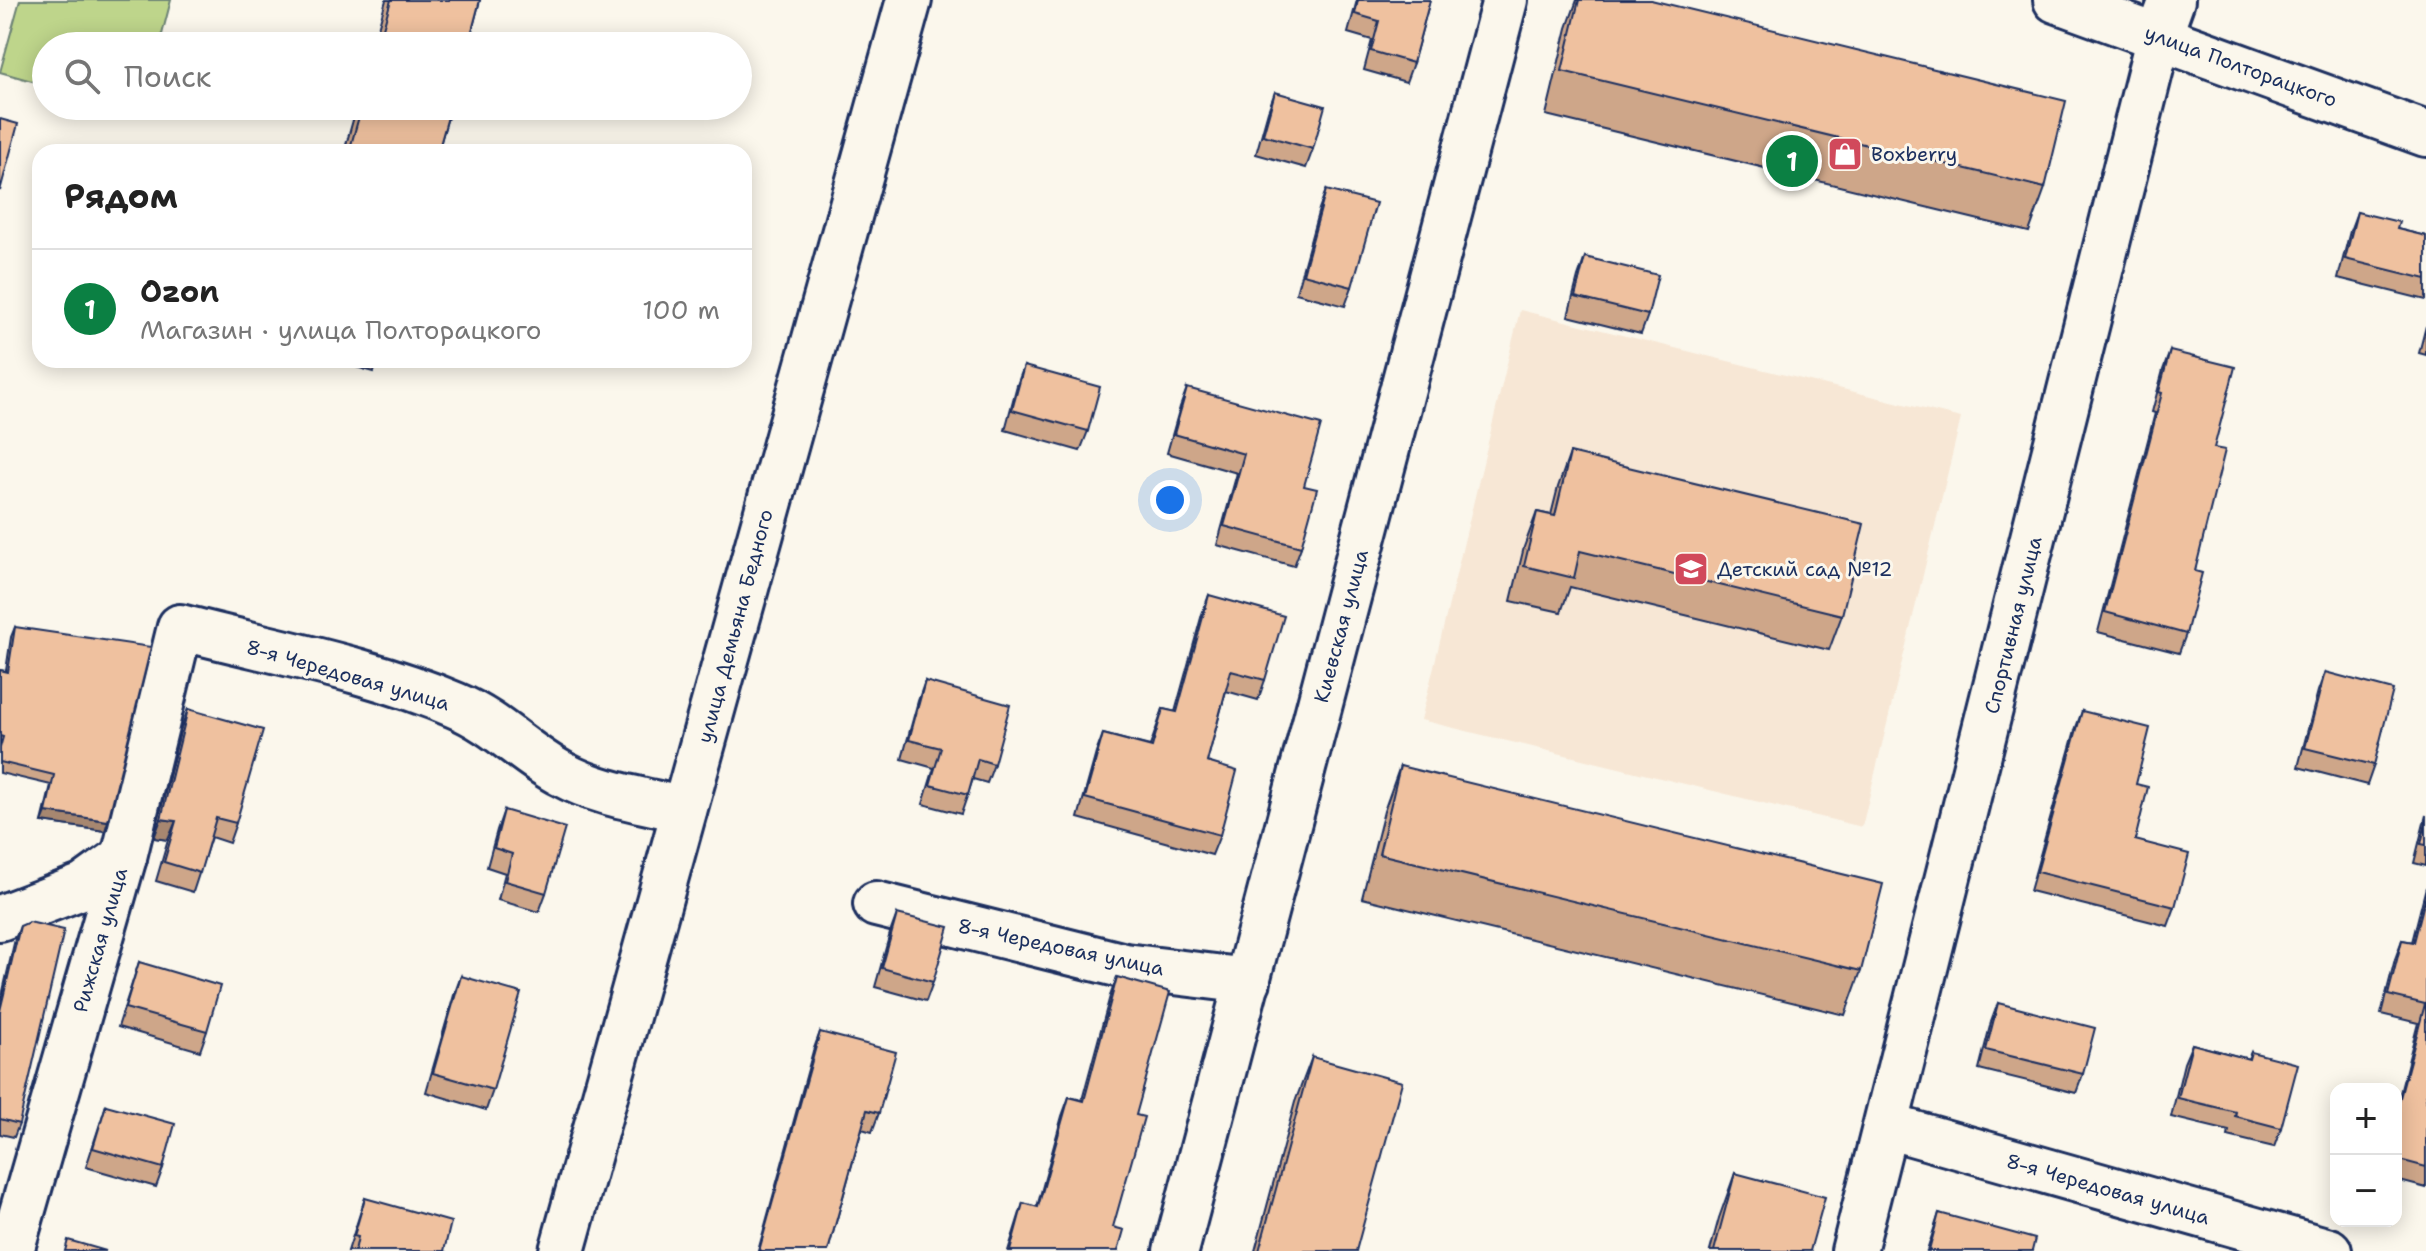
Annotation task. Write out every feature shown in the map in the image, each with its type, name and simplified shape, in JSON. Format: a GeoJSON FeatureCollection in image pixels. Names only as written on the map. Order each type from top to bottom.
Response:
{"type":"FeatureCollection","features":[{"type":"Feature","properties":{"kind":"street","name":"улица Демьяна Бедного"},"geometry":{"type":"LineString","coordinates":[[562,1251],[909,0]]}},
{"type":"Feature","properties":{"kind":"street","name":"Киевская улица"},"geometry":{"type":"LineString","coordinates":[[1176,1251],[1505,0]]}},
{"type":"Feature","properties":{"kind":"street","name":"улица Полторацкого"},"geometry":{"type":"LineString","coordinates":[[2056,0],[2166,18],[2426,134]]}},
{"type":"Feature","properties":{"kind":"street","name":"Спортивная улица"},"geometry":{"type":"LineString","coordinates":[[1854,1251],[2166,18]]}},
{"type":"Feature","properties":{"kind":"street","name":"8-я Чередовая улица"},"geometry":{"type":"LineString","coordinates":[[180,627],[393,684],[455,705],[500,728],[561,774],[594,787],[684,810]]}},
{"type":"Feature","properties":{"kind":"street","name":"Рижская улица"},"geometry":{"type":"LineString","coordinates":[[11,1251],[124,857],[180,627]]}},
{"type":"Feature","properties":{"kind":"street"},"geometry":{"type":"LineString","coordinates":[[0,918],[84,886],[124,857]]}},
{"type":"Feature","properties":{"kind":"street","name":"8-я Чередовая улица"},"geometry":{"type":"LineString","coordinates":[[876,904],[1125,966],[1248,981]]}},
{"type":"Feature","properties":{"kind":"street","name":"8-я Чередовая улица"},"geometry":{"type":"LineString","coordinates":[[1887,1126],[2329,1251]]}},
{"type":"Feature","properties":{"kind":"shaded area","name":"Детский сад №12"},"geometry":{"type":"Polygon","coordinates":[[[1520,310],[1961,418],[1862,827],[1421,720],[1520,310]]]}},
{"type":"Feature","properties":{"kind":"green space"},"geometry":{"type":"Polygon","coordinates":[[[20,0],[171,0],[163,32],[32,32],[32,81],[0,72],[20,0]]]}},
{"type":"Feature","properties":{"kind":"building"},"geometry":{"type":"Polygon","coordinates":[[[391,0],[480,0],[472,32],[382,32],[391,0]]]}},
{"type":"Feature","properties":{"kind":"building"},"geometry":{"type":"Polygon","coordinates":[[[1358,0],[1430,0],[1413,63],[1371,51],[1379,21],[1355,14],[1358,0]]]}},
{"type":"Feature","properties":{"kind":"building"},"geometry":{"type":"Polygon","coordinates":[[[1579,0],[1651,0],[2066,101],[2045,188],[1562,71],[1579,0]]]}},
{"type":"Feature","properties":{"kind":"building"},"geometry":{"type":"Polygon","coordinates":[[[1275,92],[1325,106],[1313,149],[1263,135],[1275,92]]]}},
{"type":"Feature","properties":{"kind":"building"},"geometry":{"type":"Polygon","coordinates":[[[0,119],[18,124],[0,191],[0,119]]]}},
{"type":"Feature","properties":{"kind":"building"},"geometry":{"type":"Polygon","coordinates":[[[358,120],[447,120],[440,144],[351,144],[358,120]]]}},
{"type":"Feature","properties":{"kind":"building"},"geometry":{"type":"Polygon","coordinates":[[[1326,190],[1376,203],[1352,287],[1303,274],[1326,190]]]}},
{"type":"Feature","properties":{"kind":"building"},"geometry":{"type":"Polygon","coordinates":[[[2357,212],[2399,222],[2397,229],[2426,236],[2426,279],[2345,259],[2357,212]]]}},
{"type":"Feature","properties":{"kind":"building"},"geometry":{"type":"Polygon","coordinates":[[[1585,257],[1658,275],[1648,315],[1575,297],[1585,257]]]}},
{"type":"Feature","properties":{"kind":"building"},"geometry":{"type":"Polygon","coordinates":[[[2170,351],[2235,367],[2214,448],[2225,450],[2195,571],[2202,573],[2186,634],[2105,612],[2170,351]]]}},
{"type":"Feature","properties":{"kind":"building"},"geometry":{"type":"Polygon","coordinates":[[[1024,366],[1100,387],[1088,431],[1012,410],[1024,366]]]}},
{"type":"Feature","properties":{"kind":"building"},"geometry":{"type":"Polygon","coordinates":[[[1187,388],[1321,425],[1304,486],[1317,489],[1301,547],[1224,526],[1244,454],[1174,434],[1187,388]]]}},
{"type":"Feature","properties":{"kind":"building"},"geometry":{"type":"Polygon","coordinates":[[[1570,453],[1864,524],[1842,615],[1580,551],[1574,578],[1524,566],[1537,512],[1555,516],[1570,453]]]}},
{"type":"Feature","properties":{"kind":"building"},"geometry":{"type":"Polygon","coordinates":[[[1209,595],[1284,616],[1265,680],[1231,671],[1207,762],[1237,771],[1220,835],[1085,798],[1103,734],[1152,747],[1163,709],[1177,712],[1209,595]]]}},
{"type":"Feature","properties":{"kind":"building"},"geometry":{"type":"Polygon","coordinates":[[[15,627],[151,647],[108,821],[46,812],[54,775],[0,762],[3,737],[0,736],[0,670],[8,672],[15,627]]]}},
{"type":"Feature","properties":{"kind":"building"},"geometry":{"type":"Polygon","coordinates":[[[2325,672],[2393,690],[2374,765],[2305,748],[2325,672]]]}},
{"type":"Feature","properties":{"kind":"building"},"geometry":{"type":"Polygon","coordinates":[[[925,681],[1010,705],[994,764],[978,759],[968,795],[930,785],[941,748],[909,740],[925,681]]]}},
{"type":"Feature","properties":{"kind":"building"},"geometry":{"type":"Polygon","coordinates":[[[188,709],[263,730],[236,823],[216,818],[200,873],[164,862],[176,821],[161,819],[188,709]]]}},
{"type":"Feature","properties":{"kind":"building"},"geometry":{"type":"Polygon","coordinates":[[[2082,711],[2150,728],[2136,784],[2148,787],[2135,840],[2189,854],[2175,907],[2037,872],[2082,711]]]}},
{"type":"Feature","properties":{"kind":"building"},"geometry":{"type":"Polygon","coordinates":[[[1400,766],[1883,884],[1861,971],[1379,854],[1400,766]]]}},
{"type":"Feature","properties":{"kind":"building"},"geometry":{"type":"Polygon","coordinates":[[[504,810],[565,828],[546,893],[505,881],[512,854],[494,848],[504,810]]]}},
{"type":"Feature","properties":{"kind":"building"},"geometry":{"type":"Polygon","coordinates":[[[2426,823],[2426,845],[2421,844],[2426,823]]]}},
{"type":"Feature","properties":{"kind":"building"},"geometry":{"type":"Polygon","coordinates":[[[2426,895],[2426,1167],[2402,1161],[2402,1090],[2425,1004],[2388,995],[2402,940],[2414,942],[2426,895]]]}},
{"type":"Feature","properties":{"kind":"building"},"geometry":{"type":"Polygon","coordinates":[[[897,914],[949,927],[933,982],[882,968],[897,914]]]}},
{"type":"Feature","properties":{"kind":"building"},"geometry":{"type":"Polygon","coordinates":[[[29,922],[64,930],[19,1124],[0,1119],[0,1011],[20,926],[29,922]]]}},
{"type":"Feature","properties":{"kind":"building"},"geometry":{"type":"Polygon","coordinates":[[[139,962],[220,986],[207,1031],[125,1008],[139,962]]]}},
{"type":"Feature","properties":{"kind":"building"},"geometry":{"type":"Polygon","coordinates":[[[461,976],[521,993],[493,1090],[433,1073],[461,976]]]}},
{"type":"Feature","properties":{"kind":"building"},"geometry":{"type":"Polygon","coordinates":[[[1117,977],[1170,992],[1136,1115],[1144,1117],[1113,1227],[1124,1230],[1118,1251],[1010,1251],[1023,1203],[1038,1207],[1069,1097],[1084,1101],[1117,977]]]}},
{"type":"Feature","properties":{"kind":"building"},"geometry":{"type":"Polygon","coordinates":[[[1998,1003],[2095,1028],[2083,1074],[1986,1050],[1998,1003]]]}},
{"type":"Feature","properties":{"kind":"building"},"geometry":{"type":"Polygon","coordinates":[[[820,1032],[896,1052],[879,1113],[867,1110],[828,1251],[759,1251],[820,1032]]]}},
{"type":"Feature","properties":{"kind":"building"},"geometry":{"type":"Polygon","coordinates":[[[2192,1044],[2249,1059],[2251,1052],[2298,1064],[2281,1128],[2235,1116],[2236,1112],[2178,1098],[2192,1044]]]}},
{"type":"Feature","properties":{"kind":"building"},"geometry":{"type":"Polygon","coordinates":[[[1312,1057],[1402,1082],[1356,1251],[1259,1251],[1312,1057]]]}},
{"type":"Feature","properties":{"kind":"building"},"geometry":{"type":"Polygon","coordinates":[[[106,1105],[175,1124],[163,1168],[93,1148],[106,1105]]]}},
{"type":"Feature","properties":{"kind":"building"},"geometry":{"type":"Polygon","coordinates":[[[1735,1173],[1825,1197],[1810,1251],[1714,1251],[1735,1173]]]}},
{"type":"Feature","properties":{"kind":"building"},"geometry":{"type":"Polygon","coordinates":[[[365,1198],[451,1222],[444,1251],[355,1251],[358,1237],[354,1236],[365,1198]]]}},
{"type":"Feature","properties":{"kind":"building"},"geometry":{"type":"Polygon","coordinates":[[[1939,1213],[2035,1239],[2032,1251],[1929,1251],[1939,1213]]]}},
{"type":"Feature","properties":{"kind":"building"},"geometry":{"type":"Polygon","coordinates":[[[68,1240],[106,1251],[65,1251],[68,1240]]]}},
{"type":"Feature","properties":{"kind":"place","name":"Boxberry"},"geometry":{"type":"Point","coordinates":[1845,154]}},
{"type":"Feature","properties":{"kind":"place","name":"Ozon"},"geometry":{"type":"Point","coordinates":[1792,161]}},
{"type":"Feature","properties":{"kind":"place","name":"Детский сад №12"},"geometry":{"type":"Point","coordinates":[1691,569]}}]}
